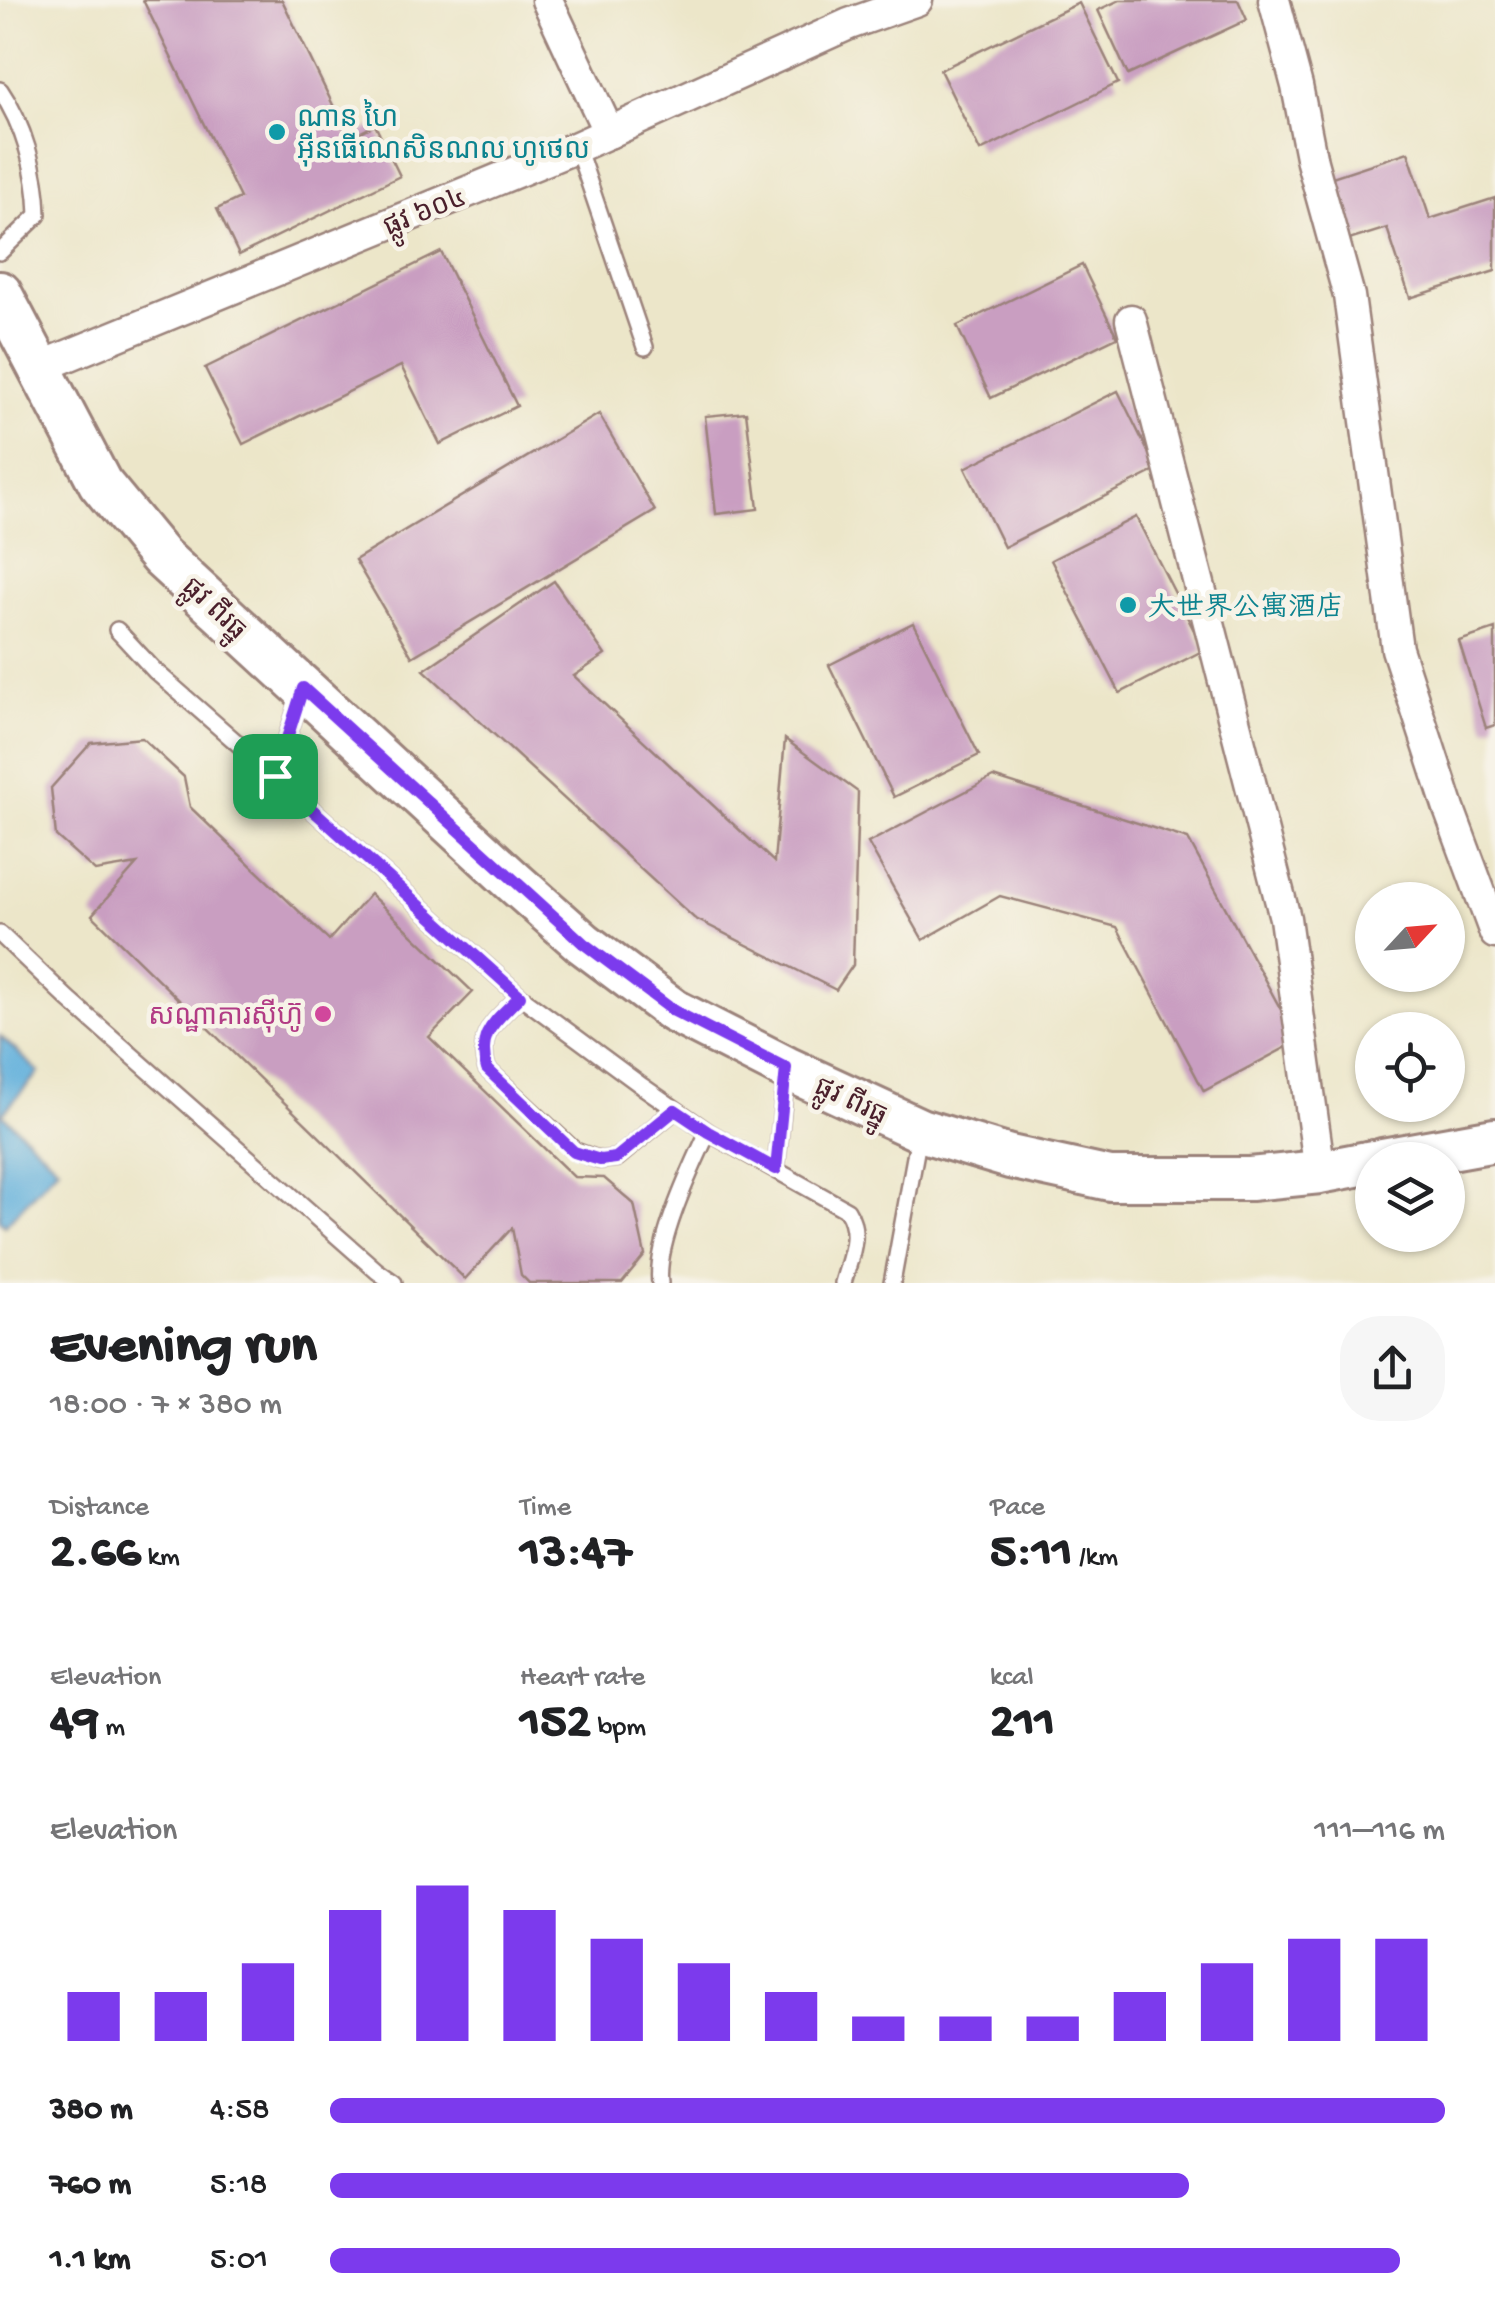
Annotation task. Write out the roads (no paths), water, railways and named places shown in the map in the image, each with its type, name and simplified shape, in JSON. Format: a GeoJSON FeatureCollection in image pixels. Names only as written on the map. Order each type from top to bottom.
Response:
{"type":"FeatureCollection","features":[{"type":"Feature","properties":{"kind":"main road","name":"ផ្លូវ ពីរធ្នូ"},"geometry":{"type":"LineString","coordinates":[[0,293],[100,482],[161,557],[583,943],[674,1011],[920,1130],[1010,1157],[1110,1179],[1250,1179],[1355,1165]]}},
{"type":"Feature","properties":{"kind":"main road"},"geometry":{"type":"LineString","coordinates":[[1465,1145],[1495,1140]]}},
{"type":"Feature","properties":{"kind":"street"},"geometry":{"type":"LineString","coordinates":[[547,0],[609,133]]}},
{"type":"Feature","properties":{"kind":"street","name":"ផ្លូវ ៦០៤"},"geometry":{"type":"LineString","coordinates":[[38,368],[609,133],[844,12],[917,0]]}},
{"type":"Feature","properties":{"kind":"street"},"geometry":{"type":"LineString","coordinates":[[1274,0],[1349,296],[1397,649],[1448,809],[1495,933]]}},
{"type":"Feature","properties":{"kind":"street"},"geometry":{"type":"LineString","coordinates":[[1131,320],[1286,918],[1320,1172]]}},
{"type":"Feature","properties":{"kind":"lane"},"geometry":{"type":"LineString","coordinates":[[0,90],[16,113],[37,187],[38,215],[0,252]]}},
{"type":"Feature","properties":{"kind":"lane"},"geometry":{"type":"LineString","coordinates":[[577,147],[645,348]]}},
{"type":"Feature","properties":{"kind":"lane"},"geometry":{"type":"LineString","coordinates":[[117,630],[155,671],[520,996],[708,1132],[847,1210],[856,1232],[844,1283]]}},
{"type":"Feature","properties":{"kind":"lane"},"geometry":{"type":"LineString","coordinates":[[275,776],[303,688]]}},
{"type":"Feature","properties":{"kind":"lane"},"geometry":{"type":"LineString","coordinates":[[0,934],[84,1013],[394,1283]]}},
{"type":"Feature","properties":{"kind":"lane"},"geometry":{"type":"LineString","coordinates":[[520,996],[485,1034],[482,1054],[487,1069],[574,1152],[600,1160],[616,1158],[675,1110]]}},
{"type":"Feature","properties":{"kind":"lane"},"geometry":{"type":"LineString","coordinates":[[776,1169],[786,1068]]}},
{"type":"Feature","properties":{"kind":"lane"},"geometry":{"type":"LineString","coordinates":[[892,1283],[920,1130]]}},
{"type":"Feature","properties":{"kind":"lane"},"geometry":{"type":"LineString","coordinates":[[660,1283],[658,1268],[681,1191],[708,1132]]}},
{"type":"Feature","properties":{"kind":"water"},"geometry":{"type":"Polygon","coordinates":[[[0,1036],[39,1072],[2,1114],[58,1167],[5,1225],[0,1220],[0,1036]]]}},
{"type":"Feature","properties":{"kind":"place","name":"ណាន ហៃ អ៊ីនធើណេសិនណល ហូថេល"},"geometry":{"type":"Point","coordinates":[277,132]}},
{"type":"Feature","properties":{"kind":"place","name":"大世界公寓酒店"},"geometry":{"type":"Point","coordinates":[1128,605]}},
{"type":"Feature","properties":{"kind":"place","name":"សណ្ឋាគារស៊ីហ៊ូ"},"geometry":{"type":"Point","coordinates":[323,1014]}}]}
